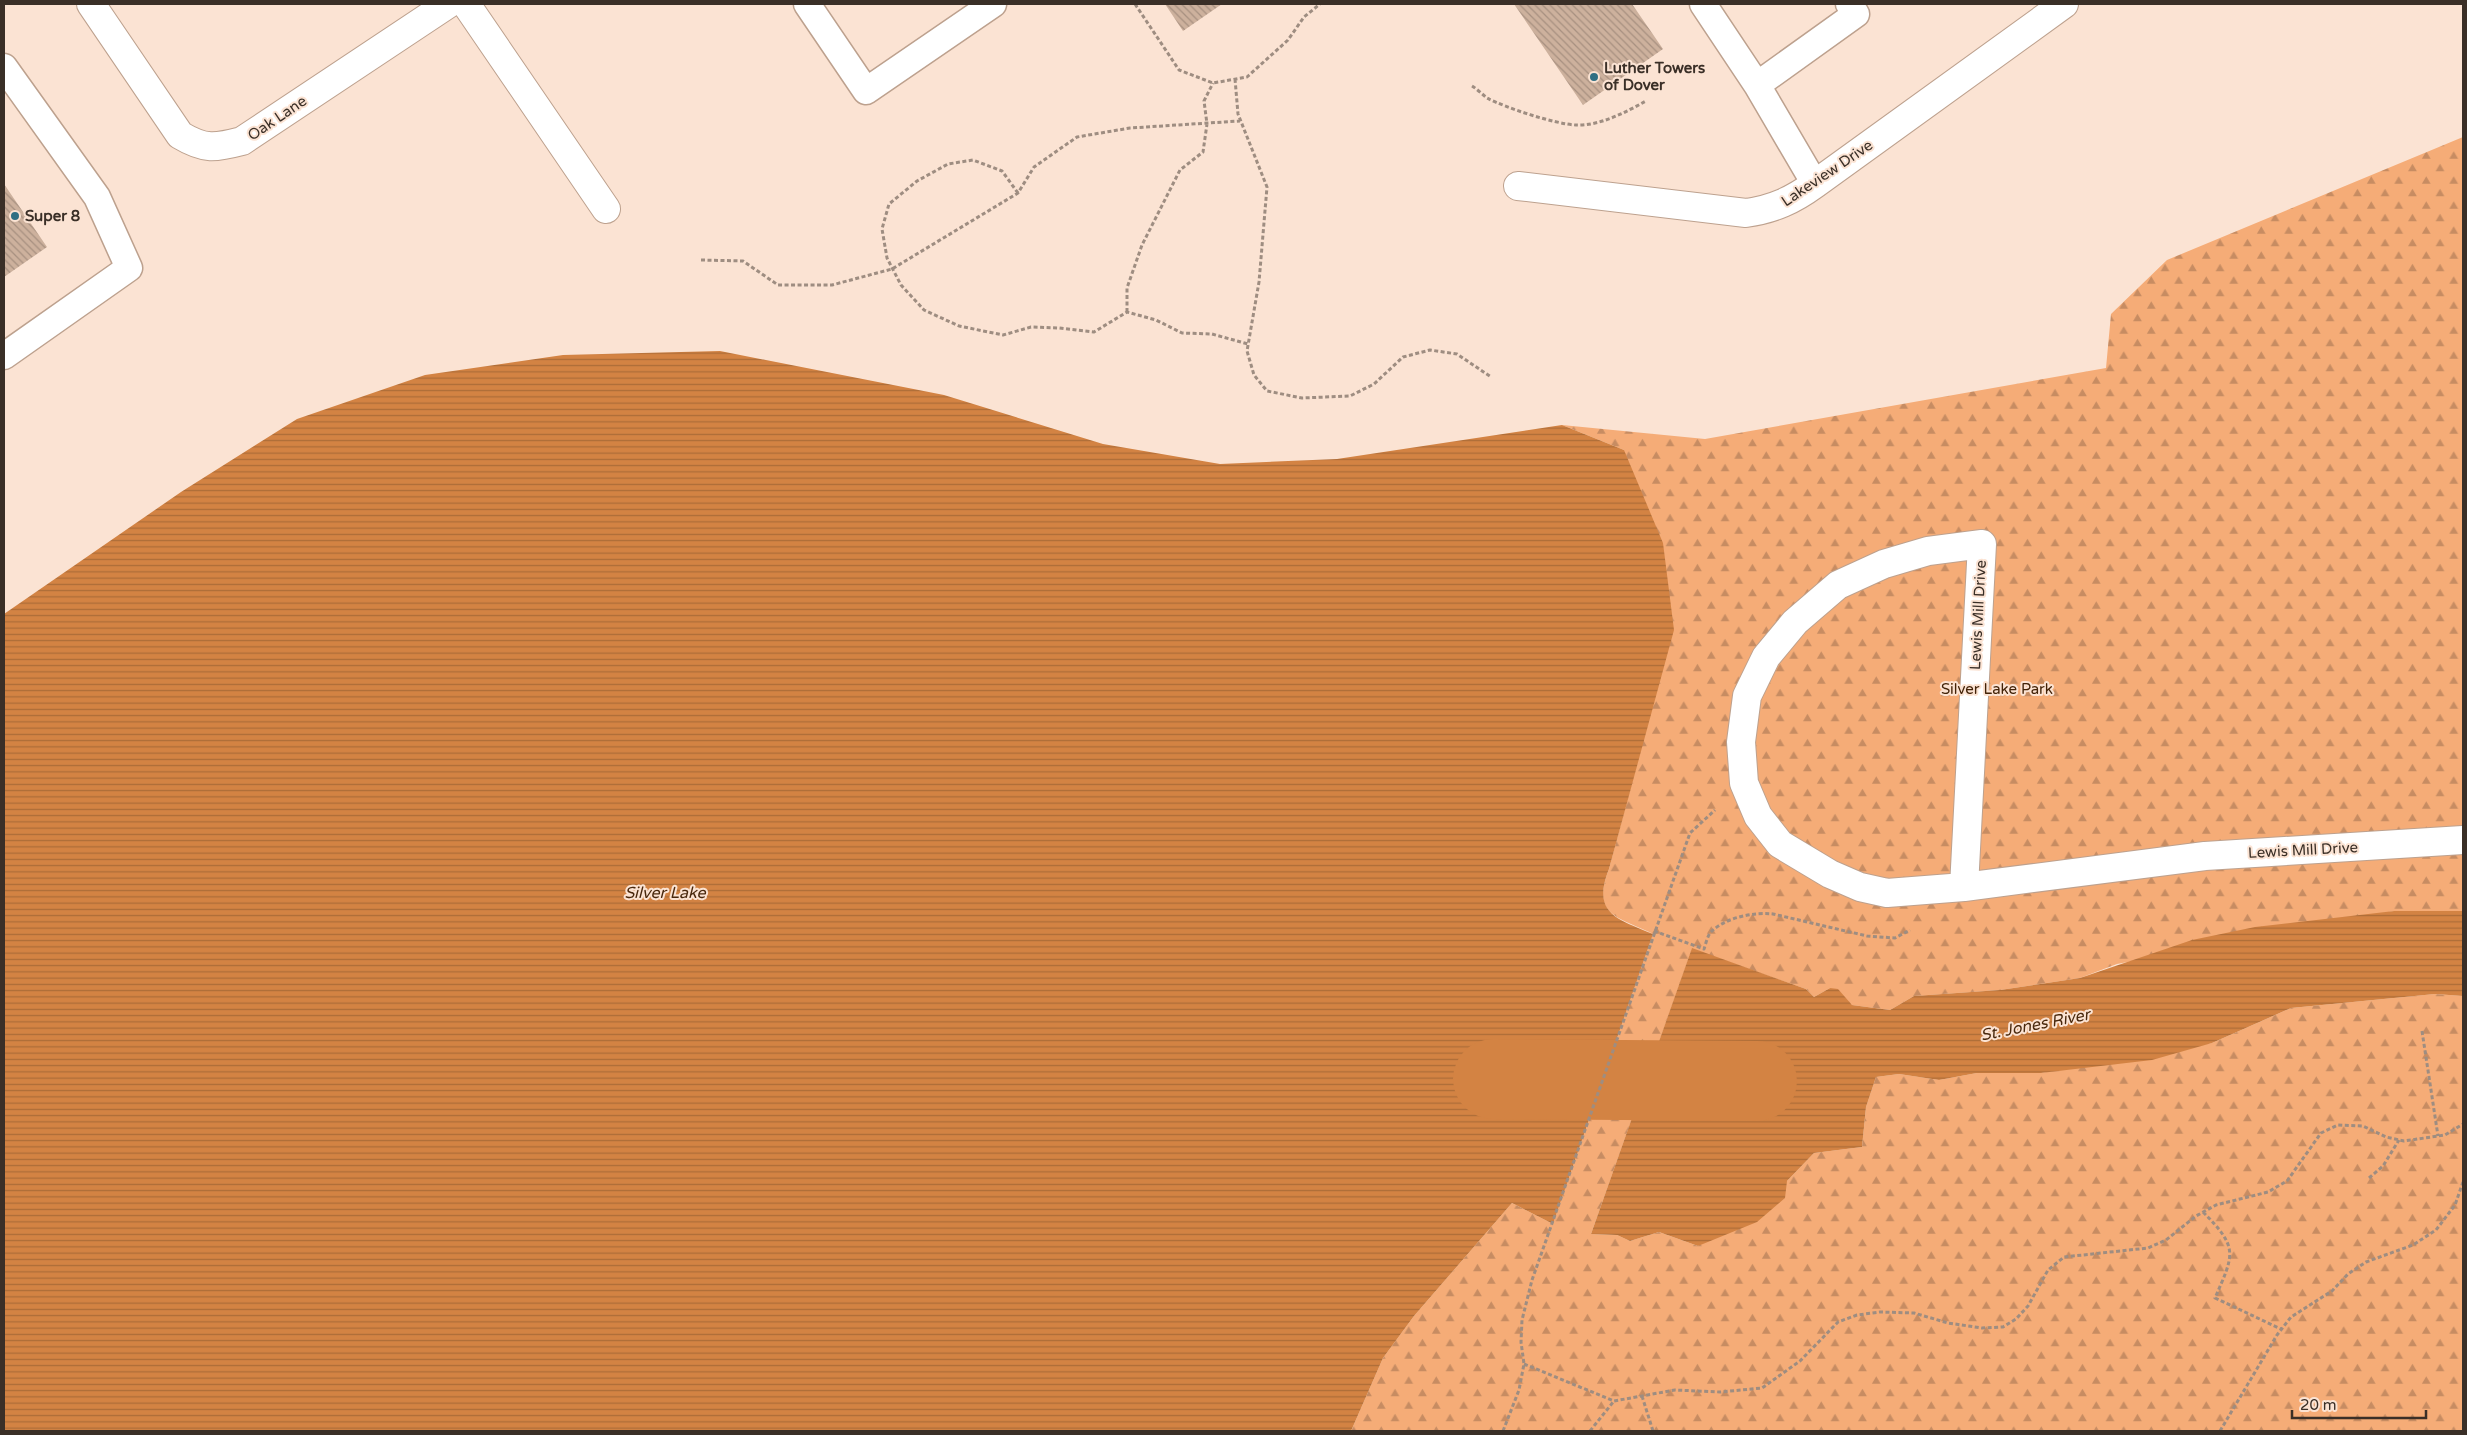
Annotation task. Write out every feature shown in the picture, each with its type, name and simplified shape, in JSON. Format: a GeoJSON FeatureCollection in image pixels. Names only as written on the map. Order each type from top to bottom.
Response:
{"type":"FeatureCollection","features":[{"type":"Feature","properties":{"kind":"street","name":"Oak Lane"},"geometry":{"type":"LineString","coordinates":[[91,4],[180,135],[197,146],[216,148],[242,141],[448,4]]}},
{"type":"Feature","properties":{"kind":"street"},"geometry":{"type":"LineString","coordinates":[[466,4],[606,209]]}},
{"type":"Feature","properties":{"kind":"street","name":"Lakeview Drive"},"geometry":{"type":"LineString","coordinates":[[1518,186],[1746,213],[1768,210],[1790,202],[2064,4]]}},
{"type":"Feature","properties":{"kind":"street","name":"Lewis Mill Drive"},"geometry":{"type":"LineString","coordinates":[[1964,887],[1982,544],[1928,551],[1884,564],[1838,586],[1795,622],[1766,657],[1747,696],[1742,742],[1744,783],[1758,816],[1780,844],[1830,874],[1860,887],[1887,893],[1964,887],[2205,856],[2463,840]]}},
{"type":"Feature","properties":{"kind":"lane"},"geometry":{"type":"LineString","coordinates":[[807,4],[866,91],[993,4]]}},
{"type":"Feature","properties":{"kind":"lane"},"geometry":{"type":"LineString","coordinates":[[1703,4],[1757,85],[1815,184]]}},
{"type":"Feature","properties":{"kind":"lane"},"geometry":{"type":"LineString","coordinates":[[1757,85],[1856,14],[1849,4]]}},
{"type":"Feature","properties":{"kind":"lane"},"geometry":{"type":"LineString","coordinates":[[4,67],[97,198],[129,268],[4,356]]}},
{"type":"Feature","properties":{"kind":"path"},"geometry":{"type":"LineString","coordinates":[[1135,4],[1179,70],[1213,83],[1247,77],[1288,40],[1304,17],[1320,4]]}},
{"type":"Feature","properties":{"kind":"path"},"geometry":{"type":"LineString","coordinates":[[1235,80],[1240,121],[1267,187],[1262,255],[1247,351],[1254,375],[1267,391],[1302,398],[1350,396],[1374,384],[1402,357],[1430,350],[1457,354],[1491,377]]}},
{"type":"Feature","properties":{"kind":"path"},"geometry":{"type":"LineString","coordinates":[[1127,312],[1127,288],[1142,245],[1180,170],[1203,152],[1207,124],[1204,101],[1213,83]]}},
{"type":"Feature","properties":{"kind":"path"},"geometry":{"type":"LineString","coordinates":[[1472,86],[1487,98],[1532,115],[1577,125],[1599,121],[1629,110],[1646,101]]}},
{"type":"Feature","properties":{"kind":"path"},"geometry":{"type":"LineString","coordinates":[[701,260],[743,260],[778,285],[832,285],[892,269],[1018,193],[1034,167],[1077,136],[1130,128],[1240,121]]}},
{"type":"Feature","properties":{"kind":"path"},"geometry":{"type":"LineString","coordinates":[[1018,193],[1002,171],[972,160],[948,164],[917,181],[889,204],[882,229],[887,258],[902,285],[924,310],[960,326],[1003,335],[1031,328],[1059,328],[1094,332],[1127,312],[1156,320],[1182,333],[1212,334],[1248,344]]}},
{"type":"Feature","properties":{"kind":"path"},"geometry":{"type":"LineString","coordinates":[[1503,1431],[1519,1390],[1524,1364],[1521,1342],[1522,1320],[1532,1280],[1690,833],[1744,783]]}},
{"type":"Feature","properties":{"kind":"path"},"geometry":{"type":"LineString","coordinates":[[1654,933],[1704,949],[1711,931],[1725,923],[1761,913],[1773,914],[1867,936],[1895,938]]}},
{"type":"Feature","properties":{"kind":"path"},"geometry":{"type":"LineString","coordinates":[[2422,1031],[2438,1136]]}},
{"type":"Feature","properties":{"kind":"path"},"geometry":{"type":"LineString","coordinates":[[1524,1364],[1614,1401],[1675,1390],[1720,1392],[1762,1388],[1800,1361],[1838,1322],[1857,1315],[1880,1312],[1914,1313],[1948,1323],[1982,1328],[2003,1327],[2016,1319],[2028,1306],[2048,1270],[2064,1258],[2148,1248],[2166,1240],[2216,1205],[2268,1192],[2287,1181],[2321,1133],[2338,1125],[2363,1126],[2386,1137],[2399,1140],[2445,1135],[2463,1124]]}},
{"type":"Feature","properties":{"kind":"path"},"geometry":{"type":"LineString","coordinates":[[2369,1178],[2383,1166],[2399,1140]]}},
{"type":"Feature","properties":{"kind":"path"},"geometry":{"type":"LineString","coordinates":[[2220,1431],[2281,1329],[2291,1317],[2332,1291],[2348,1274],[2366,1262],[2413,1245],[2436,1230],[2455,1205],[2463,1182]]}},
{"type":"Feature","properties":{"kind":"path"},"geometry":{"type":"LineString","coordinates":[[2204,1212],[2227,1239],[2230,1250],[2231,1260],[2215,1298],[2281,1329]]}},
{"type":"Feature","properties":{"kind":"path"},"geometry":{"type":"LineString","coordinates":[[1642,1396],[1653,1431]]}},
{"type":"Feature","properties":{"kind":"path"},"geometry":{"type":"LineString","coordinates":[[1590,1431],[1614,1401]]}},
{"type":"Feature","properties":{"kind":"green space","name":"Silver Lake Park"},"geometry":{"type":"Polygon","coordinates":[[[2463,137],[2463,911],[2394,911],[2117,964],[2080,978],[2000,990],[1914,996],[1890,1010],[1852,1005],[1830,988],[1814,997],[1806,989],[1692,949],[1591,1234],[1617,1235],[1630,1241],[1659,1232],[1698,1246],[1787,1181],[1814,1153],[1862,1147],[1866,1107],[1876,1077],[1899,1074],[1939,1080],[1977,1073],[2041,1073],[2212,1043],[2291,1008],[2435,994],[2463,996],[2463,1431],[1351,1431],[1383,1358],[1414,1316],[1512,1203],[1553,1224],[1653,934],[1620,919],[1606,906],[1603,897],[1604,885],[1639,756],[1624,450],[1562,425],[1705,439],[2106,368],[2111,314],[2167,260],[2463,137]]]}},
{"type":"Feature","properties":{"kind":"water","name":"Silver Lake"},"geometry":{"type":"Polygon","coordinates":[[[720,351],[944,395],[1103,444],[1220,464],[1337,459],[1562,425],[1624,450],[1663,543],[1674,630],[1604,884],[1603,896],[1611,913],[1629,924],[1653,934],[1553,1224],[1512,1203],[1414,1316],[1383,1358],[1351,1431],[4,1431],[4,614],[181,492],[297,419],[425,375],[563,355],[720,351]]]}},
{"type":"Feature","properties":{"kind":"water"},"geometry":{"type":"Polygon","coordinates":[[[2394,911],[2463,911],[2463,996],[2435,994],[2291,1008],[2212,1043],[2152,1060],[2041,1073],[1977,1073],[1939,1080],[1899,1074],[1876,1077],[1866,1107],[1862,1147],[1814,1153],[1787,1181],[1785,1198],[1757,1222],[1698,1246],[1659,1232],[1630,1241],[1617,1235],[1591,1234],[1692,948],[1806,989],[1814,997],[1830,988],[1838,989],[1852,1005],[1890,1010],[1914,996],[2000,990],[2080,978],[2192,940],[2255,927],[2394,911]]]}},
{"type":"Feature","properties":{"kind":"building"},"geometry":{"type":"Polygon","coordinates":[[[1165,4],[1222,4],[1183,31],[1165,4]]]}},
{"type":"Feature","properties":{"kind":"building","name":"Luther Towers of Dover"},"geometry":{"type":"Polygon","coordinates":[[[1514,4],[1632,4],[1663,49],[1583,105],[1514,4]]]}},
{"type":"Feature","properties":{"kind":"building","name":"Super 8"},"geometry":{"type":"Polygon","coordinates":[[[4,184],[47,247],[4,277],[4,184]]]}},
{"type":"Feature","properties":{"kind":"waterway","name":"St. Jones River"},"geometry":{"type":"LineString","coordinates":[[1493,1079],[1757,1081]]}},
{"type":"Feature","properties":{"kind":"place","name":"Luther Towers of Dover"},"geometry":{"type":"Point","coordinates":[1594,77]}},
{"type":"Feature","properties":{"kind":"place","name":"Super 8"},"geometry":{"type":"Point","coordinates":[15,216]}}]}
